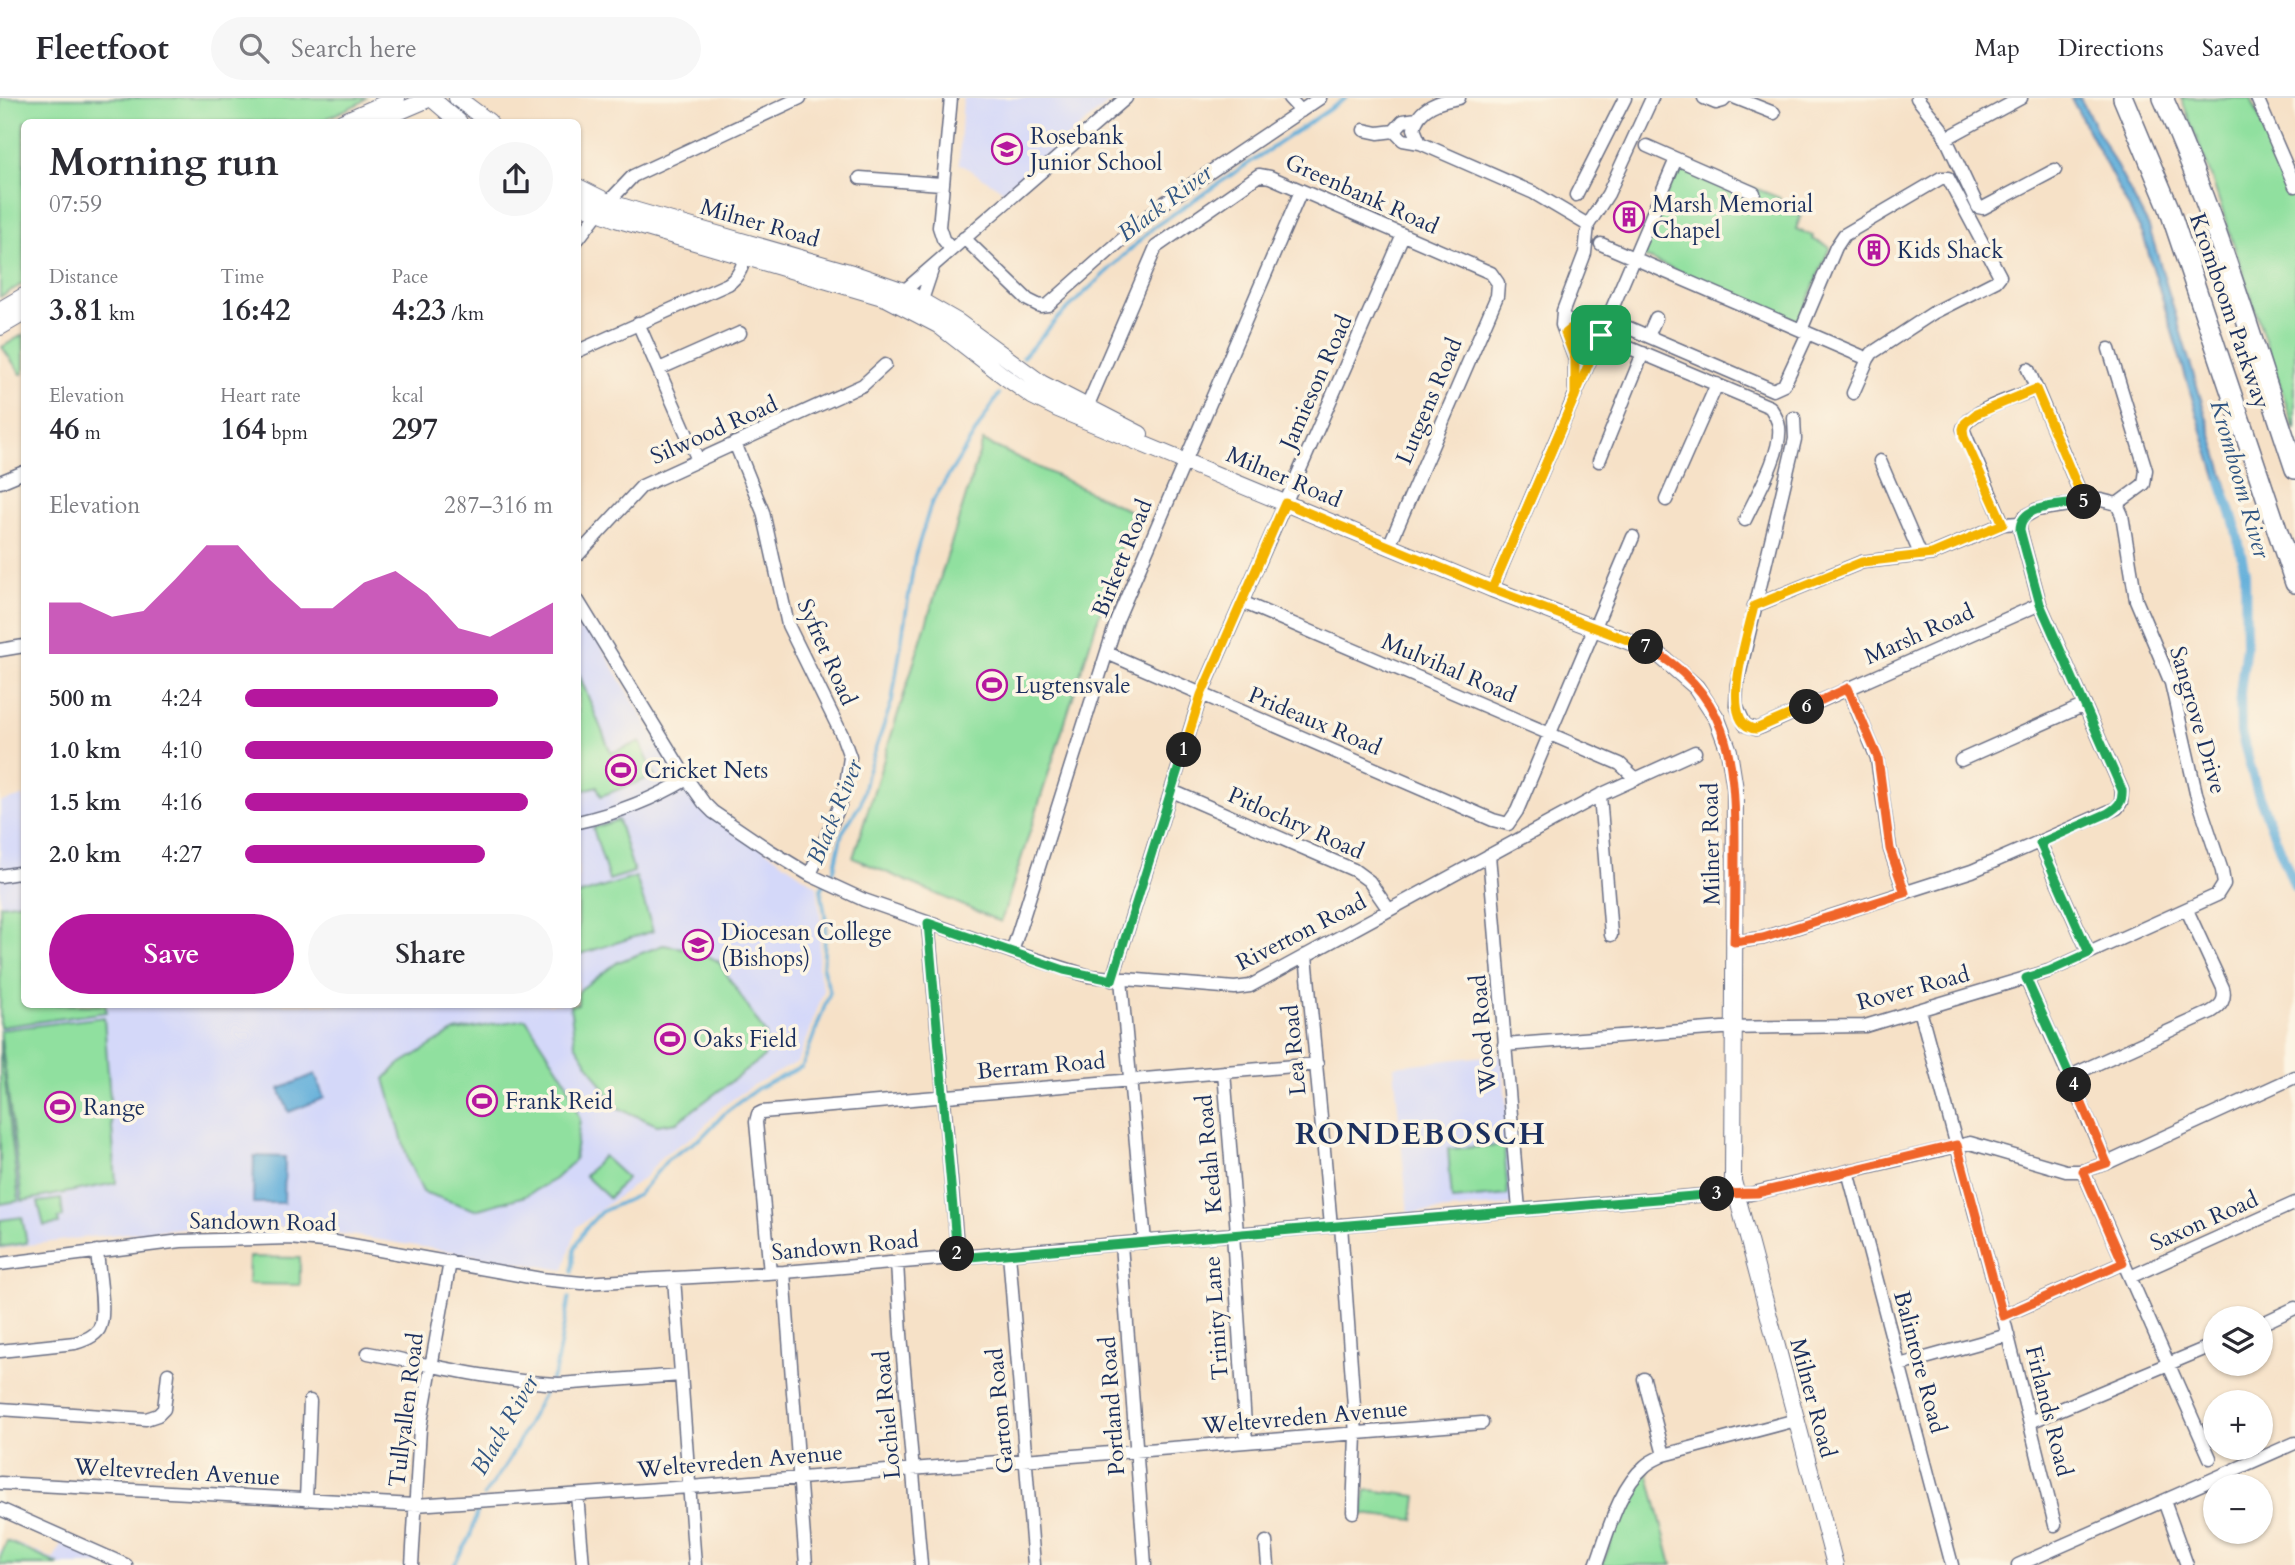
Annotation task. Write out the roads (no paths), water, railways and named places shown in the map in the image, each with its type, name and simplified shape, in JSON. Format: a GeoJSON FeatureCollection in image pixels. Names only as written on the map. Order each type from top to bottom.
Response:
{"type":"FeatureCollection","features":[{"type":"Feature","properties":{"kind":"highway","name":"Kromboom Parkway"},"geometry":{"type":"LineString","coordinates":[[2123,98],[2169,208],[2295,583]]}},
{"type":"Feature","properties":{"kind":"highway","name":"Kromboom Parkway"},"geometry":{"type":"LineString","coordinates":[[2163,98],[2214,224],[2295,469]]}},
{"type":"Feature","properties":{"kind":"main road"},"geometry":{"type":"LineString","coordinates":[[348,119],[377,98]]}},
{"type":"Feature","properties":{"kind":"main road"},"geometry":{"type":"LineString","coordinates":[[351,119],[397,98]]}},
{"type":"Feature","properties":{"kind":"main road"},"geometry":{"type":"LineString","coordinates":[[382,119],[431,98],[456,119]]}},
{"type":"Feature","properties":{"kind":"main road"},"geometry":{"type":"LineString","coordinates":[[457,98],[485,119]]}},
{"type":"Feature","properties":{"kind":"main road","name":"Milner Road"},"geometry":{"type":"LineString","coordinates":[[581,189],[603,207]]}},
{"type":"Feature","properties":{"kind":"main road","name":"Milner Road"},"geometry":{"type":"LineString","coordinates":[[581,204],[603,207],[747,250],[897,303],[938,325],[1032,396],[1137,443],[1182,459],[1492,589],[1646,647],[1674,666],[1696,687],[1722,729],[1732,762],[1735,789],[1732,1123],[1735,1194],[1836,1565]]}},
{"type":"Feature","properties":{"kind":"main road","name":"Milner Road"},"geometry":{"type":"LineString","coordinates":[[747,250],[861,275],[904,291],[958,322],[1041,383],[1142,435],[1182,459]]}},
{"type":"Feature","properties":{"kind":"main road"},"geometry":{"type":"LineString","coordinates":[[0,310],[21,298]]}},
{"type":"Feature","properties":{"kind":"main road"},"geometry":{"type":"LineString","coordinates":[[0,327],[21,315]]}},
{"type":"Feature","properties":{"kind":"street"},"geometry":{"type":"LineString","coordinates":[[581,235],[603,207],[629,180],[641,172],[800,98]]}},
{"type":"Feature","properties":{"kind":"street"},"geometry":{"type":"LineString","coordinates":[[951,98],[939,227],[943,239],[951,249]]}},
{"type":"Feature","properties":{"kind":"street"},"geometry":{"type":"LineString","coordinates":[[904,291],[1126,98]]}},
{"type":"Feature","properties":{"kind":"street"},"geometry":{"type":"LineString","coordinates":[[1289,98],[1301,111]]}},
{"type":"Feature","properties":{"kind":"street"},"geometry":{"type":"LineString","coordinates":[[964,238],[1028,300],[1040,306],[1048,305],[1161,205],[1320,98]]}},
{"type":"Feature","properties":{"kind":"street"},"geometry":{"type":"LineString","coordinates":[[1364,130],[1378,133],[1394,131],[1403,121],[1417,119],[1433,105],[1459,98]]}},
{"type":"Feature","properties":{"kind":"street"},"geometry":{"type":"LineString","coordinates":[[1576,195],[1625,98]]}},
{"type":"Feature","properties":{"kind":"street"},"geometry":{"type":"LineString","coordinates":[[1575,396],[1575,359],[1570,329],[1563,315],[1563,305],[1586,253],[1588,225],[1608,194],[1652,98]]}},
{"type":"Feature","properties":{"kind":"street"},"geometry":{"type":"LineString","coordinates":[[1704,98],[1716,103],[1723,102],[1726,98]]}},
{"type":"Feature","properties":{"kind":"street"},"geometry":{"type":"LineString","coordinates":[[1736,98],[1774,113]]}},
{"type":"Feature","properties":{"kind":"street"},"geometry":{"type":"LineString","coordinates":[[1917,98],[1936,119],[1947,138],[1964,181],[1980,208],[2055,170]]}},
{"type":"Feature","properties":{"kind":"street"},"geometry":{"type":"LineString","coordinates":[[1947,138],[2021,98]]}},
{"type":"Feature","properties":{"kind":"street"},"geometry":{"type":"LineString","coordinates":[[2257,98],[2295,186]]}},
{"type":"Feature","properties":{"kind":"street"},"geometry":{"type":"LineString","coordinates":[[1417,119],[1414,130],[1420,144]]}},
{"type":"Feature","properties":{"kind":"street"},"geometry":{"type":"LineString","coordinates":[[1394,131],[1403,140],[1420,144],[1534,193],[1588,225]]}},
{"type":"Feature","properties":{"kind":"street"},"geometry":{"type":"LineString","coordinates":[[1647,146],[1754,193]]}},
{"type":"Feature","properties":{"kind":"street"},"geometry":{"type":"LineString","coordinates":[[1492,589],[1676,159]]}},
{"type":"Feature","properties":{"kind":"street","name":"Greenbank Road"},"geometry":{"type":"LineString","coordinates":[[1087,407],[1156,247],[1259,175],[1270,177],[1491,273]]}},
{"type":"Feature","properties":{"kind":"street"},"geometry":{"type":"LineString","coordinates":[[860,178],[941,184]]}},
{"type":"Feature","properties":{"kind":"street"},"geometry":{"type":"LineString","coordinates":[[1608,319],[1773,390],[1784,385],[1836,247],[1844,235],[1941,178],[1948,178],[2000,276],[1996,281],[1933,313],[1872,353],[1853,393]]}},
{"type":"Feature","properties":{"kind":"street","name":"Birkett Road"},"geometry":{"type":"LineString","coordinates":[[1012,952],[1117,620],[1182,459],[1301,191]]}},
{"type":"Feature","properties":{"kind":"street","name":"Jamieson Road"},"geometry":{"type":"LineString","coordinates":[[1145,1242],[1130,1079],[1117,980],[1201,695],[1403,235]]}},
{"type":"Feature","properties":{"kind":"street"},"geometry":{"type":"LineString","coordinates":[[1601,244],[1868,359]]}},
{"type":"Feature","properties":{"kind":"street"},"geometry":{"type":"LineString","coordinates":[[581,350],[728,284],[738,276],[747,250]]}},
{"type":"Feature","properties":{"kind":"street"},"geometry":{"type":"LineString","coordinates":[[922,300],[933,267]]}},
{"type":"Feature","properties":{"kind":"street","name":"Lutgens Road"},"geometry":{"type":"LineString","coordinates":[[1389,546],[1497,296],[1498,283],[1491,273]]}},
{"type":"Feature","properties":{"kind":"street"},"geometry":{"type":"LineString","coordinates":[[1648,336],[1657,318]]}},
{"type":"Feature","properties":{"kind":"street"},"geometry":{"type":"LineString","coordinates":[[638,323],[698,460]]}},
{"type":"Feature","properties":{"kind":"street"},"geometry":{"type":"LineString","coordinates":[[1570,329],[1601,335],[1766,403],[1775,414],[1779,427],[1778,442],[1745,520]]}},
{"type":"Feature","properties":{"kind":"street"},"geometry":{"type":"LineString","coordinates":[[659,369],[740,333]]}},
{"type":"Feature","properties":{"kind":"street"},"geometry":{"type":"LineString","coordinates":[[1734,942],[1763,938],[1972,872],[2108,813],[2121,802],[2122,790],[2040,604],[2021,537],[2020,523],[2029,512],[2036,510],[2101,500],[2117,504],[2144,484],[2146,470],[2109,349]]}},
{"type":"Feature","properties":{"kind":"street"},"geometry":{"type":"LineString","coordinates":[[1599,461],[1643,353]]}},
{"type":"Feature","properties":{"kind":"street","name":"Silwood Road"},"geometry":{"type":"LineString","coordinates":[[581,551],[638,489],[863,385],[885,365]]}},
{"type":"Feature","properties":{"kind":"street"},"geometry":{"type":"LineString","coordinates":[[2028,369],[2084,502]]}},
{"type":"Feature","properties":{"kind":"street"},"geometry":{"type":"LineString","coordinates":[[1666,500],[1717,384]]}},
{"type":"Feature","properties":{"kind":"street"},"geometry":{"type":"LineString","coordinates":[[2003,524],[1963,429],[1965,423],[1976,414],[2036,389]]}},
{"type":"Feature","properties":{"kind":"street"},"geometry":{"type":"LineString","coordinates":[[1754,606],[1795,439],[1794,418]]}},
{"type":"Feature","properties":{"kind":"street","name":"Syfret Road"},"geometry":{"type":"LineString","coordinates":[[736,443],[763,512],[788,625],[842,735],[850,757],[844,793],[812,876]]}},
{"type":"Feature","properties":{"kind":"street"},"geometry":{"type":"LineString","coordinates":[[1880,461],[1921,556]]}},
{"type":"Feature","properties":{"kind":"street"},"geometry":{"type":"LineString","coordinates":[[0,482],[21,473]]}},
{"type":"Feature","properties":{"kind":"street","name":"Sangrove Drive"},"geometry":{"type":"LineString","coordinates":[[2117,504],[2122,515],[2136,600],[2171,683],[2196,793],[2224,884]]}},
{"type":"Feature","properties":{"kind":"street"},"geometry":{"type":"LineString","coordinates":[[1754,606],[1862,562],[1921,556],[1940,551],[2003,524],[2020,523]]}},
{"type":"Feature","properties":{"kind":"street"},"geometry":{"type":"LineString","coordinates":[[1516,840],[1508,824],[1517,811],[1633,537]]}},
{"type":"Feature","properties":{"kind":"street","name":"Mulvihal Road"},"geometry":{"type":"LineString","coordinates":[[1242,602],[1620,764],[1636,779]]}},
{"type":"Feature","properties":{"kind":"street","name":"Marsh Road"},"geometry":{"type":"LineString","coordinates":[[1754,606],[1737,684],[1736,705],[1741,720],[1749,728],[1756,729],[2040,604]]}},
{"type":"Feature","properties":{"kind":"street","name":"Riverton Road"},"geometry":{"type":"LineString","coordinates":[[581,606],[687,779],[713,812],[769,850],[840,890],[1064,970],[1117,980],[1243,988],[1257,983],[1600,795],[1695,752]]}},
{"type":"Feature","properties":{"kind":"street"},"geometry":{"type":"LineString","coordinates":[[0,650],[21,646]]}},
{"type":"Feature","properties":{"kind":"street","name":"Prideaux Road"},"geometry":{"type":"LineString","coordinates":[[1107,653],[1493,820],[1508,824]]}},
{"type":"Feature","properties":{"kind":"street"},"geometry":{"type":"LineString","coordinates":[[1848,688],[1878,758],[1890,849],[1905,893]]}},
{"type":"Feature","properties":{"kind":"street"},"geometry":{"type":"LineString","coordinates":[[1961,760],[2085,705]]}},
{"type":"Feature","properties":{"kind":"street"},"geometry":{"type":"LineString","coordinates":[[581,821],[634,806],[687,779]]}},
{"type":"Feature","properties":{"kind":"street","name":"Pitlochry Road"},"geometry":{"type":"LineString","coordinates":[[1172,791],[1354,870],[1369,881],[1389,910]]}},
{"type":"Feature","properties":{"kind":"street"},"geometry":{"type":"LineString","coordinates":[[1600,795],[1611,935]]}},
{"type":"Feature","properties":{"kind":"street"},"geometry":{"type":"LineString","coordinates":[[2040,843],[2089,953]]}},
{"type":"Feature","properties":{"kind":"street","name":"Wood Road"},"geometry":{"type":"LineString","coordinates":[[1489,855],[1519,1210]]}},
{"type":"Feature","properties":{"kind":"street"},"geometry":{"type":"LineString","coordinates":[[0,876],[21,872]]}},
{"type":"Feature","properties":{"kind":"street","name":"Rover Road"},"geometry":{"type":"LineString","coordinates":[[1504,1045],[1734,1028],[1865,1026],[2049,971],[2212,899],[2222,890],[2224,884]]}},
{"type":"Feature","properties":{"kind":"street"},"geometry":{"type":"LineString","coordinates":[[2070,1076],[2211,1012],[2223,1002],[2223,988],[2187,910]]}},
{"type":"Feature","properties":{"kind":"street"},"geometry":{"type":"LineString","coordinates":[[928,923],[958,1258]]}},
{"type":"Feature","properties":{"kind":"street","name":"Lea Road"},"geometry":{"type":"LineString","coordinates":[[1306,955],[1356,1435],[1353,1512]]}},
{"type":"Feature","properties":{"kind":"street"},"geometry":{"type":"LineString","coordinates":[[2026,978],[2107,1163]]}},
{"type":"Feature","properties":{"kind":"street","name":"Firlands Road"},"geometry":{"type":"LineString","coordinates":[[1920,1010],[2008,1335],[2055,1525]]}},
{"type":"Feature","properties":{"kind":"street","name":"Berram Road"},"geometry":{"type":"LineString","coordinates":[[770,1273],[755,1122],[758,1114],[770,1110],[1317,1063]]}},
{"type":"Feature","properties":{"kind":"street","name":"Kedah Road"},"geometry":{"type":"LineString","coordinates":[[1224,1072],[1235,1233]]}},
{"type":"Feature","properties":{"kind":"street","name":"Sandown Road"},"geometry":{"type":"LineString","coordinates":[[0,1265],[181,1241],[289,1238],[335,1242],[563,1282],[582,1283],[784,1272],[1235,1233],[1757,1193],[1975,1143],[2057,1170],[2083,1171],[2107,1163],[2295,1077]]}},
{"type":"Feature","properties":{"kind":"street","name":"Balintore Road"},"geometry":{"type":"LineString","coordinates":[[1848,1171],[1952,1565]]}},
{"type":"Feature","properties":{"kind":"street"},"geometry":{"type":"LineString","coordinates":[[2083,1171],[2203,1442]]}},
{"type":"Feature","properties":{"kind":"street","name":"Saxon Road"},"geometry":{"type":"LineString","coordinates":[[2130,1277],[2295,1203]]}},
{"type":"Feature","properties":{"kind":"street","name":"Trinity Lane"},"geometry":{"type":"LineString","coordinates":[[1235,1233],[1246,1442]]}},
{"type":"Feature","properties":{"kind":"street","name":"Portland Road"},"geometry":{"type":"LineString","coordinates":[[1121,1244],[1145,1565]]}},
{"type":"Feature","properties":{"kind":"street"},"geometry":{"type":"LineString","coordinates":[[0,1351],[75,1343],[97,1331],[102,1313],[97,1251]]}},
{"type":"Feature","properties":{"kind":"street","name":"Garton Road"},"geometry":{"type":"LineString","coordinates":[[1009,1253],[1034,1565]]}},
{"type":"Feature","properties":{"kind":"street","name":"Tullyallen Road"},"geometry":{"type":"LineString","coordinates":[[412,1565],[420,1428],[450,1262]]}},
{"type":"Feature","properties":{"kind":"street","name":"Lochiel Road"},"geometry":{"type":"LineString","coordinates":[[897,1262],[921,1565]]}},
{"type":"Feature","properties":{"kind":"street","name":"Saxon Road"},"geometry":{"type":"LineString","coordinates":[[2003,1316],[2123,1263]]}},
{"type":"Feature","properties":{"kind":"street"},"geometry":{"type":"LineString","coordinates":[[784,1272],[806,1565]]}},
{"type":"Feature","properties":{"kind":"street"},"geometry":{"type":"LineString","coordinates":[[674,1278],[695,1565]]}},
{"type":"Feature","properties":{"kind":"street"},"geometry":{"type":"LineString","coordinates":[[2273,1318],[2295,1308]]}},
{"type":"Feature","properties":{"kind":"street"},"geometry":{"type":"LineString","coordinates":[[1900,1364],[2008,1335]]}},
{"type":"Feature","properties":{"kind":"street"},"geometry":{"type":"LineString","coordinates":[[2030,1422],[2203,1350]]}},
{"type":"Feature","properties":{"kind":"street"},"geometry":{"type":"LineString","coordinates":[[368,1353],[540,1383],[681,1375]]}},
{"type":"Feature","properties":{"kind":"street"},"geometry":{"type":"LineString","coordinates":[[0,1409],[146,1419],[158,1415],[164,1409],[168,1374]]}},
{"type":"Feature","properties":{"kind":"street"},"geometry":{"type":"LineString","coordinates":[[1644,1379],[1664,1455]]}},
{"type":"Feature","properties":{"kind":"street"},"geometry":{"type":"LineString","coordinates":[[306,1500],[310,1401]]}},
{"type":"Feature","properties":{"kind":"street"},"geometry":{"type":"LineString","coordinates":[[1596,1565],[1620,1503],[1644,1466],[1664,1455],[1796,1420]]}},
{"type":"Feature","properties":{"kind":"street","name":"Weltevreden Avenue"},"geometry":{"type":"LineString","coordinates":[[0,1483],[415,1505],[690,1487],[1482,1423]]}},
{"type":"Feature","properties":{"kind":"street"},"geometry":{"type":"LineString","coordinates":[[2018,1565],[2295,1443]]}},
{"type":"Feature","properties":{"kind":"street"},"geometry":{"type":"LineString","coordinates":[[578,1494],[583,1565]]}},
{"type":"Feature","properties":{"kind":"street"},"geometry":{"type":"LineString","coordinates":[[2164,1501],[2187,1565]]}},
{"type":"Feature","properties":{"kind":"street"},"geometry":{"type":"LineString","coordinates":[[0,1509],[126,1565]]}},
{"type":"Feature","properties":{"kind":"street"},"geometry":{"type":"LineString","coordinates":[[1266,1542],[1268,1565]]}},
{"type":"Feature","properties":{"kind":"water"},"geometry":{"type":"Polygon","coordinates":[[[2071,98],[2080,98],[2149,227],[2229,492],[2221,494],[2143,235],[2071,98]]]}},
{"type":"Feature","properties":{"kind":"water"},"geometry":{"type":"Polygon","coordinates":[[[315,1074],[324,1098],[289,1112],[279,1089],[315,1074]]]}},
{"type":"Feature","properties":{"kind":"water"},"geometry":{"type":"Polygon","coordinates":[[[254,1156],[285,1157],[284,1203],[253,1203],[254,1156]]]}},
{"type":"Feature","properties":{"kind":"waterway","name":"Black River"},"geometry":{"type":"LineString","coordinates":[[1023,357],[1059,317],[1154,227],[1346,98]]}},
{"type":"Feature","properties":{"kind":"waterway","name":"Black River"},"geometry":{"type":"LineString","coordinates":[[572,1272],[574,1249],[585,1229],[601,1212],[638,1195],[668,1159],[701,1138],[727,1111],[758,1088],[802,1067],[830,992],[823,969],[826,921],[821,889],[834,870],[842,833],[861,803],[867,774],[892,701],[915,556],[931,504],[999,394]]}},
{"type":"Feature","properties":{"kind":"waterway","name":"Kromboom River"},"geometry":{"type":"LineString","coordinates":[[2221,482],[2235,525],[2245,572],[2246,645],[2240,693],[2241,732],[2257,791],[2295,887]]}},
{"type":"Feature","properties":{"kind":"waterway","name":"Black River"},"geometry":{"type":"LineString","coordinates":[[484,1496],[509,1460],[555,1372],[569,1298]]}},
{"type":"Feature","properties":{"kind":"waterway","name":"Black River"},"geometry":{"type":"LineString","coordinates":[[454,1565],[470,1537],[480,1503]]}},
{"type":"Feature","properties":{"kind":"place","name":"Rosebank Junior School"},"geometry":{"type":"Point","coordinates":[1007,149]}},
{"type":"Feature","properties":{"kind":"place","name":"Marsh Memorial Chapel"},"geometry":{"type":"Point","coordinates":[1629,217]}},
{"type":"Feature","properties":{"kind":"place","name":"Kids Shack"},"geometry":{"type":"Point","coordinates":[1874,250]}},
{"type":"Feature","properties":{"kind":"place","name":"Lugtensvale"},"geometry":{"type":"Point","coordinates":[992,685]}},
{"type":"Feature","properties":{"kind":"place","name":"Cricket Nets"},"geometry":{"type":"Point","coordinates":[621,770]}},
{"type":"Feature","properties":{"kind":"place","name":"Diocesan College (Bishops)"},"geometry":{"type":"Point","coordinates":[698,945]}},
{"type":"Feature","properties":{"kind":"place","name":"Oaks Field"},"geometry":{"type":"Point","coordinates":[670,1039]}},
{"type":"Feature","properties":{"kind":"place","name":"Frank Reid"},"geometry":{"type":"Point","coordinates":[482,1101]}},
{"type":"Feature","properties":{"kind":"place","name":"Range"},"geometry":{"type":"Point","coordinates":[60,1107]}},
{"type":"Feature","properties":{"kind":"district","name":"RONDEBOSCH"},"geometry":{"type":"Point","coordinates":[1421,1134]}}]}
